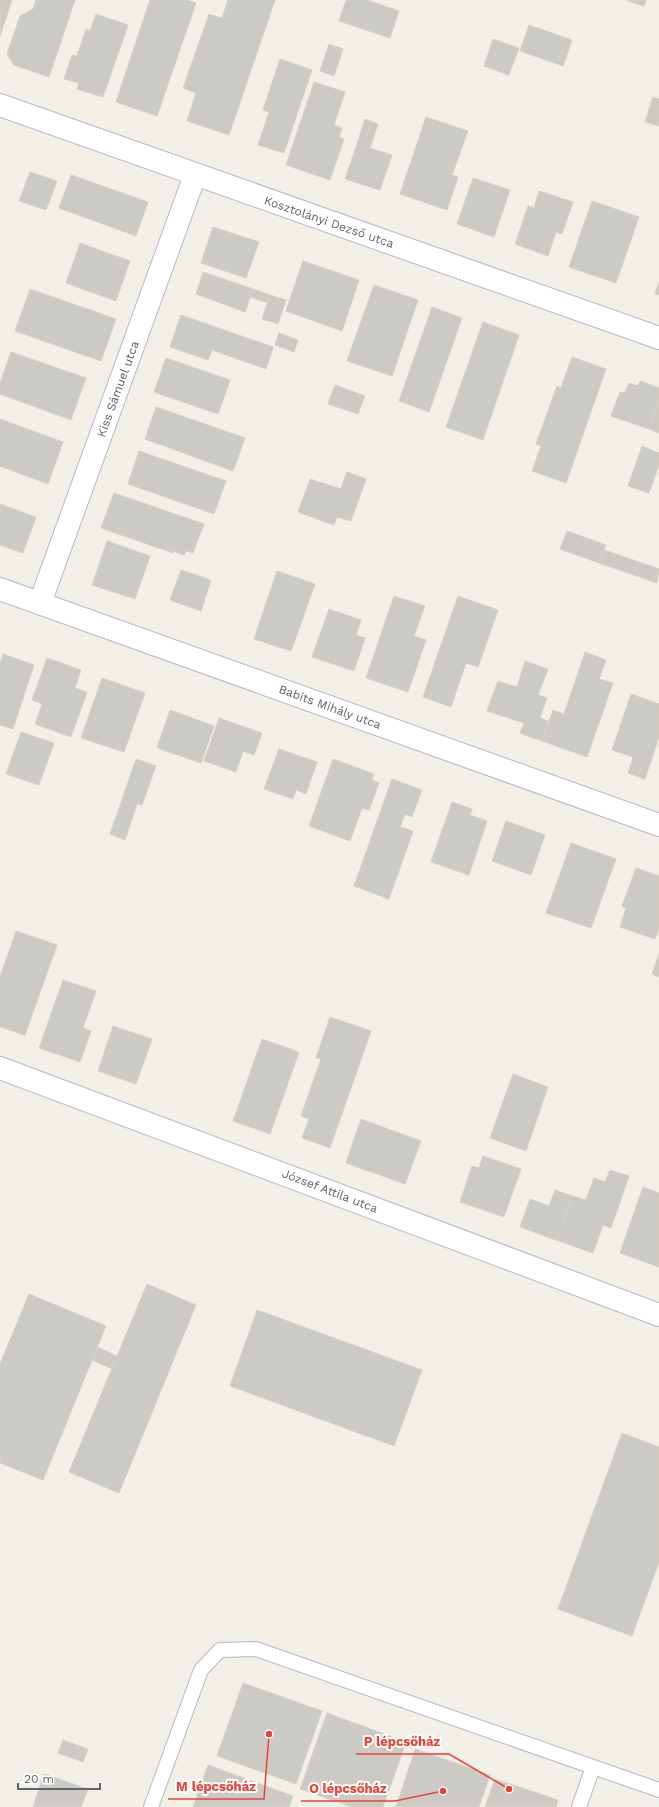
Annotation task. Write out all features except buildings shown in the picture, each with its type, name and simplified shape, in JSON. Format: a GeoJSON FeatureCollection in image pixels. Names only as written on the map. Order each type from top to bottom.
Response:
{"type":"FeatureCollection","features":[{"type":"Feature","properties":{"kind":"street","name":"Kosztolányi Dezső utca"},"geometry":{"type":"LineString","coordinates":[[0,105],[659,338]]}},
{"type":"Feature","properties":{"kind":"street","name":"Kiss Sámuel utca"},"geometry":{"type":"LineString","coordinates":[[40,603],[196,175]]}},
{"type":"Feature","properties":{"kind":"street","name":"Babits Mihály utca"},"geometry":{"type":"LineString","coordinates":[[0,589],[659,825]]}},
{"type":"Feature","properties":{"kind":"street","name":"József Attila utca"},"geometry":{"type":"LineString","coordinates":[[0,1068],[659,1315]]}},
{"type":"Feature","properties":{"kind":"lane"},"geometry":{"type":"LineString","coordinates":[[151,1807],[201,1670],[220,1650],[256,1649],[659,1790]]}},
{"type":"Feature","properties":{"kind":"lane"},"geometry":{"type":"LineString","coordinates":[[579,1807],[593,1767]]}},
{"type":"Feature","properties":{"kind":"place","name":"M lépcsőház"},"geometry":{"type":"Point","coordinates":[269,1734]}},
{"type":"Feature","properties":{"kind":"place","name":"P lépcsőház"},"geometry":{"type":"Point","coordinates":[509,1789]}},
{"type":"Feature","properties":{"kind":"place","name":"O lépcsőház"},"geometry":{"type":"Point","coordinates":[443,1791]}}]}
